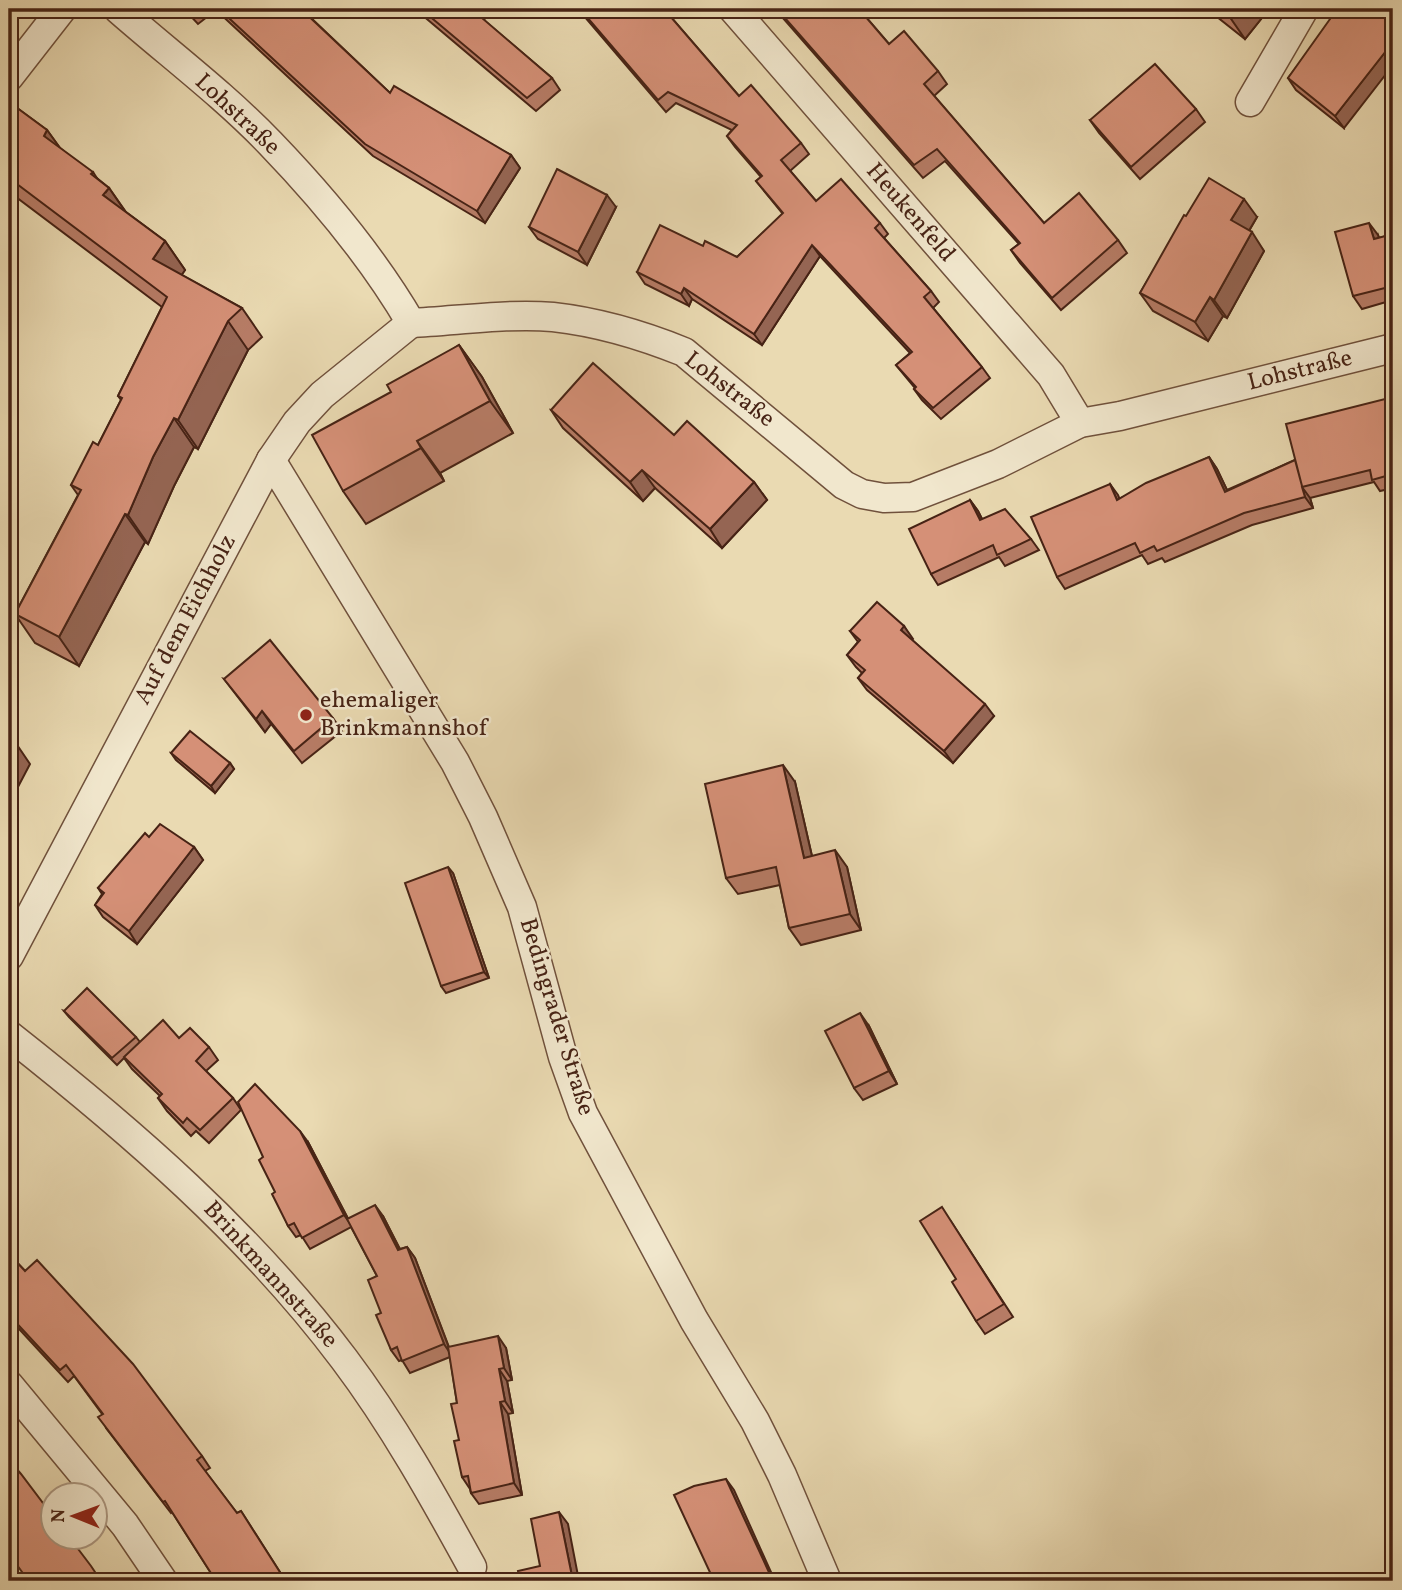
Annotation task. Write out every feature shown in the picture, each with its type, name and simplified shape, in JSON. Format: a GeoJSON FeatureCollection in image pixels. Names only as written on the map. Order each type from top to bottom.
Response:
{"type":"FeatureCollection","features":[{"type":"Feature","properties":{"kind":"street"},"geometry":{"type":"LineString","coordinates":[[9,77],[62,9]]}},
{"type":"Feature","properties":{"kind":"street","name":"Lohstraße"},"geometry":{"type":"LineString","coordinates":[[118,9],[269,142],[339,221],[391,288],[411,323],[550,317],[587,322],[653,340],[684,352],[838,481],[862,494],[884,498],[913,497],[953,484],[1080,423],[1120,416],[1393,348]]}},
{"type":"Feature","properties":{"kind":"street","name":"Heukenfeld"},"geometry":{"type":"LineString","coordinates":[[733,9],[1051,375],[1080,423]]}},
{"type":"Feature","properties":{"kind":"street"},"geometry":{"type":"LineString","coordinates":[[1250,102],[1304,9]]}},
{"type":"Feature","properties":{"kind":"street","name":"Auf dem Eichholz"},"geometry":{"type":"LineString","coordinates":[[9,956],[271,460],[297,422],[323,395],[411,323]]}},
{"type":"Feature","properties":{"kind":"street","name":"Bedingrader Straße"},"geometry":{"type":"LineString","coordinates":[[271,460],[448,750],[477,806],[522,907],[563,1057],[583,1113],[694,1320],[755,1421],[782,1475],[827,1581]]}},
{"type":"Feature","properties":{"kind":"street","name":"Brinkmannstraße"},"geometry":{"type":"LineString","coordinates":[[9,1035],[93,1101],[181,1180],[276,1275],[344,1359],[386,1419],[472,1567]]}},
{"type":"Feature","properties":{"kind":"street"},"geometry":{"type":"LineString","coordinates":[[9,1385],[125,1525],[163,1581]]}},
{"type":"Feature","properties":{"kind":"building"},"geometry":{"type":"Polygon","coordinates":[[[219,9],[301,9],[390,93],[394,86],[511,155],[477,211],[365,144],[219,9]]]}},
{"type":"Feature","properties":{"kind":"building"},"geometry":{"type":"Polygon","coordinates":[[[421,9],[478,9],[475,12],[552,78],[527,98],[421,9]]]}},
{"type":"Feature","properties":{"kind":"building"},"geometry":{"type":"Polygon","coordinates":[[[580,9],[664,9],[739,96],[751,85],[801,143],[781,160],[816,201],[841,179],[880,223],[875,228],[931,291],[924,297],[982,367],[933,408],[896,365],[912,352],[812,245],[754,334],[684,288],[681,294],[637,272],[660,225],[703,246],[705,241],[737,257],[783,213],[756,181],[762,176],[727,136],[737,125],[668,92],[658,100],[580,9]]]}},
{"type":"Feature","properties":{"kind":"building"},"geometry":{"type":"Polygon","coordinates":[[[777,9],[859,9],[889,44],[904,31],[938,71],[924,84],[1044,223],[1079,193],[1118,240],[1052,298],[1011,250],[1020,243],[937,149],[914,165],[777,9]]]}},
{"type":"Feature","properties":{"kind":"building"},"geometry":{"type":"Polygon","coordinates":[[[1342,9],[1393,9],[1393,42],[1335,116],[1288,78],[1335,12],[1338,14],[1342,9]]]}},
{"type":"Feature","properties":{"kind":"building"},"geometry":{"type":"Polygon","coordinates":[[[1155,64],[1196,109],[1131,167],[1090,120],[1155,64]]]}},
{"type":"Feature","properties":{"kind":"building"},"geometry":{"type":"Polygon","coordinates":[[[9,102],[47,130],[44,136],[93,172],[91,174],[109,188],[103,195],[165,241],[153,259],[242,308],[228,321],[178,420],[174,418],[153,457],[128,515],[125,514],[59,637],[15,614],[81,490],[71,485],[93,442],[98,445],[122,398],[118,396],[167,297],[9,178],[9,102]]]}},
{"type":"Feature","properties":{"kind":"building"},"geometry":{"type":"Polygon","coordinates":[[[557,169],[607,195],[578,252],[529,227],[557,169]]]}},
{"type":"Feature","properties":{"kind":"building"},"geometry":{"type":"Polygon","coordinates":[[[1209,178],[1244,199],[1231,220],[1252,232],[1214,300],[1210,297],[1195,322],[1140,293],[1184,215],[1186,216],[1209,178]]]}},
{"type":"Feature","properties":{"kind":"building"},"geometry":{"type":"Polygon","coordinates":[[[1369,223],[1374,239],[1393,234],[1393,286],[1353,296],[1335,232],[1369,223]]]}},
{"type":"Feature","properties":{"kind":"building"},"geometry":{"type":"Polygon","coordinates":[[[459,345],[490,401],[417,441],[421,448],[343,491],[312,435],[391,392],[387,385],[459,345]]]}},
{"type":"Feature","properties":{"kind":"building"},"geometry":{"type":"Polygon","coordinates":[[[593,363],[674,435],[687,421],[754,482],[710,529],[642,470],[630,482],[551,410],[593,363]]]}},
{"type":"Feature","properties":{"kind":"building"},"geometry":{"type":"Polygon","coordinates":[[[1393,397],[1393,474],[1372,480],[1370,470],[1302,487],[1305,497],[1244,513],[1157,551],[1154,546],[1140,553],[1135,543],[1057,577],[1031,517],[1110,484],[1117,500],[1146,483],[1209,457],[1225,492],[1295,460],[1302,486],[1286,424],[1393,397]]]}},
{"type":"Feature","properties":{"kind":"building"},"geometry":{"type":"Polygon","coordinates":[[[970,500],[980,520],[1005,509],[1031,539],[997,555],[993,545],[931,574],[909,529],[970,500]]]}},
{"type":"Feature","properties":{"kind":"building"},"geometry":{"type":"Polygon","coordinates":[[[877,602],[904,626],[901,630],[985,704],[944,751],[858,678],[865,670],[847,655],[860,640],[850,631],[877,602]]]}},
{"type":"Feature","properties":{"kind":"building"},"geometry":{"type":"Polygon","coordinates":[[[270,640],[333,718],[294,751],[262,711],[256,719],[224,679],[270,640]]]}},
{"type":"Feature","properties":{"kind":"building"},"geometry":{"type":"Polygon","coordinates":[[[190,731],[230,763],[211,786],[171,753],[190,731]]]}},
{"type":"Feature","properties":{"kind":"building"},"geometry":{"type":"Polygon","coordinates":[[[783,765],[804,858],[835,850],[850,914],[789,928],[776,867],[726,878],[705,784],[783,765]]]}},
{"type":"Feature","properties":{"kind":"building"},"geometry":{"type":"Polygon","coordinates":[[[160,824],[194,847],[129,931],[95,905],[104,893],[98,888],[145,833],[149,837],[160,824]]]}},
{"type":"Feature","properties":{"kind":"building"},"geometry":{"type":"Polygon","coordinates":[[[448,867],[484,972],[441,986],[405,883],[448,867]]]}},
{"type":"Feature","properties":{"kind":"building"},"geometry":{"type":"Polygon","coordinates":[[[87,988],[136,1037],[112,1058],[64,1011],[87,988]]]}},
{"type":"Feature","properties":{"kind":"building"},"geometry":{"type":"Polygon","coordinates":[[[860,1013],[889,1071],[854,1088],[825,1031],[860,1013]]]}},
{"type":"Feature","properties":{"kind":"building"},"geometry":{"type":"Polygon","coordinates":[[[163,1020],[179,1038],[190,1028],[209,1047],[196,1061],[233,1098],[200,1130],[187,1118],[183,1123],[158,1098],[162,1094],[124,1057],[163,1020]]]}},
{"type":"Feature","properties":{"kind":"building"},"geometry":{"type":"Polygon","coordinates":[[[255,1084],[300,1131],[344,1215],[302,1238],[294,1223],[288,1226],[272,1194],[275,1192],[259,1160],[263,1157],[238,1102],[255,1084]]]}},
{"type":"Feature","properties":{"kind":"building"},"geometry":{"type":"Polygon","coordinates":[[[375,1205],[398,1250],[407,1247],[444,1344],[402,1361],[397,1347],[391,1350],[376,1315],[381,1313],[368,1280],[377,1276],[347,1219],[375,1205]]]}},
{"type":"Feature","properties":{"kind":"building"},"geometry":{"type":"Polygon","coordinates":[[[942,1207],[1004,1304],[976,1321],[952,1282],[956,1279],[920,1221],[942,1207]]]}},
{"type":"Feature","properties":{"kind":"building"},"geometry":{"type":"Polygon","coordinates":[[[9,1254],[25,1271],[37,1260],[133,1364],[202,1456],[197,1460],[237,1513],[241,1511],[285,1580],[291,1576],[294,1581],[216,1581],[165,1501],[163,1502],[98,1417],[103,1414],[66,1365],[60,1370],[9,1315],[9,1254]]]}},
{"type":"Feature","properties":{"kind":"building"},"geometry":{"type":"Polygon","coordinates":[[[498,1336],[504,1368],[499,1369],[505,1401],[500,1402],[514,1483],[471,1493],[468,1476],[462,1477],[454,1441],[459,1440],[451,1404],[457,1403],[448,1347],[498,1336]]]}},
{"type":"Feature","properties":{"kind":"building"},"geometry":{"type":"Polygon","coordinates":[[[9,1460],[38,1496],[38,1552],[80,1552],[101,1581],[9,1581],[22,1572],[9,1554],[9,1460]]]}},
{"type":"Feature","properties":{"kind":"building"},"geometry":{"type":"Polygon","coordinates":[[[726,1479],[773,1581],[714,1581],[674,1495],[694,1486],[726,1479]]]}},
{"type":"Feature","properties":{"kind":"building"},"geometry":{"type":"Polygon","coordinates":[[[559,1512],[573,1581],[520,1581],[518,1571],[540,1566],[531,1519],[559,1512]]]}},
{"type":"Feature","properties":{"kind":"place","name":"ehemaliger Brinkmannshof"},"geometry":{"type":"Point","coordinates":[306,715]}}]}
